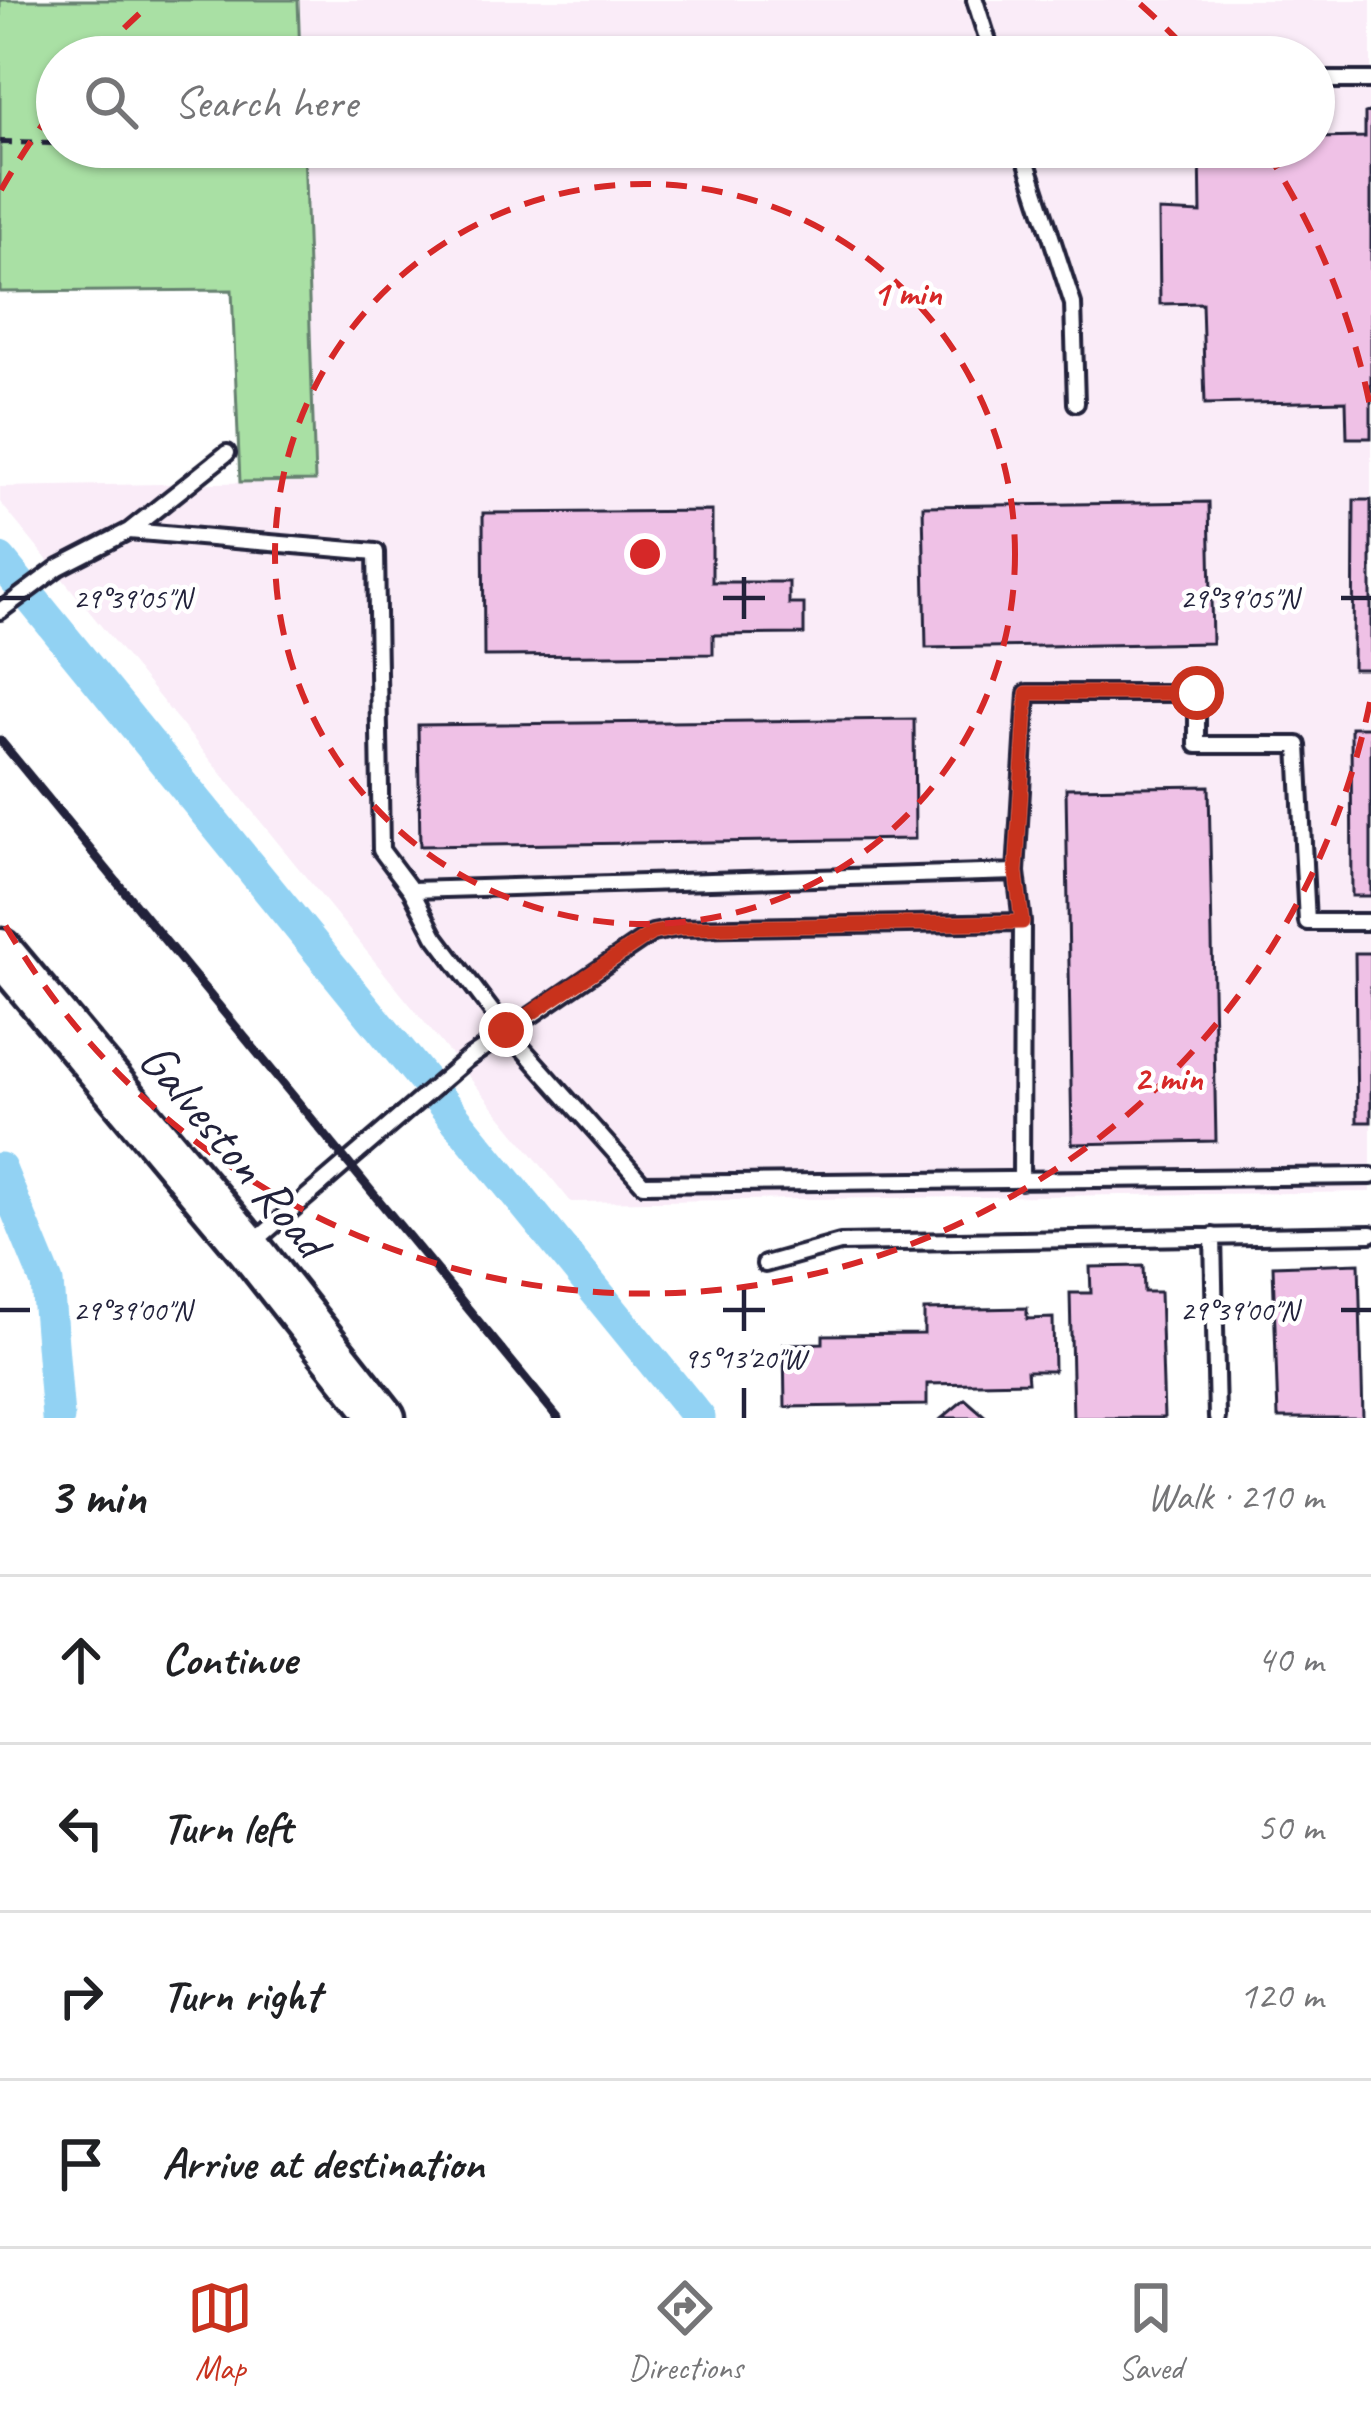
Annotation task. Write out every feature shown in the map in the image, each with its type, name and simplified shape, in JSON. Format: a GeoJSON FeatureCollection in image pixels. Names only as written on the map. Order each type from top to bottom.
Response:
{"type":"FeatureCollection","features":[{"type":"Feature","properties":{"kind":"main road","name":"Galveston Road"},"geometry":{"type":"LineString","coordinates":[[0,951],[248,1247],[383,1418]]}},
{"type":"Feature","properties":{"kind":"lane"},"geometry":{"type":"LineString","coordinates":[[975,0],[986,36]]}},
{"type":"Feature","properties":{"kind":"lane"},"geometry":{"type":"LineString","coordinates":[[1335,80],[1371,80]]}},
{"type":"Feature","properties":{"kind":"lane"},"geometry":{"type":"LineString","coordinates":[[1029,168],[1073,304],[1076,403]]}},
{"type":"Feature","properties":{"kind":"lane"},"geometry":{"type":"LineString","coordinates":[[2,610],[59,567],[129,531],[226,453]]}},
{"type":"Feature","properties":{"kind":"lane"},"geometry":{"type":"LineString","coordinates":[[129,531],[376,552],[381,850],[411,890],[435,936],[506,1030],[643,1184],[1371,1176]]}},
{"type":"Feature","properties":{"kind":"lane"},"geometry":{"type":"LineString","coordinates":[[1022,1181],[1022,922],[1016,872],[1027,693],[1197,693],[1197,745],[1298,745],[1307,922],[1371,922]]}},
{"type":"Feature","properties":{"kind":"lane"},"geometry":{"type":"LineString","coordinates":[[411,890],[1016,872]]}},
{"type":"Feature","properties":{"kind":"lane"},"geometry":{"type":"LineString","coordinates":[[248,1247],[466,1060],[652,933],[679,928],[1022,922]]}},
{"type":"Feature","properties":{"kind":"lane"},"geometry":{"type":"LineString","coordinates":[[765,1264],[841,1244],[1371,1234]]}},
{"type":"Feature","properties":{"kind":"lane"},"geometry":{"type":"LineString","coordinates":[[1214,1236],[1217,1418]]}},
{"type":"Feature","properties":{"kind":"path"},"geometry":{"type":"LineString","coordinates":[[0,142],[36,143]]}},
{"type":"Feature","properties":{"kind":"shaded area"},"geometry":{"type":"Polygon","coordinates":[[[298,0],[1371,0],[1371,1192],[571,1202],[0,502],[0,487],[315,481],[305,168],[1335,168],[1335,36],[299,36],[298,0]]]}},
{"type":"Feature","properties":{"kind":"green space"},"geometry":{"type":"Polygon","coordinates":[[[0,0],[298,0],[299,36],[36,36],[36,168],[305,168],[315,481],[240,482],[232,290],[0,292],[0,0]]]}},
{"type":"Feature","properties":{"kind":"building"},"geometry":{"type":"Polygon","coordinates":[[[1371,111],[1371,438],[1347,438],[1346,401],[1205,404],[1202,303],[1160,304],[1159,211],[1201,213],[1200,168],[1335,168],[1335,138],[1365,137],[1365,113],[1371,111]]]}},
{"type":"Feature","properties":{"kind":"building"},"geometry":{"type":"Polygon","coordinates":[[[1354,500],[1371,500],[1371,669],[1353,669],[1354,500]]]}},
{"type":"Feature","properties":{"kind":"building"},"geometry":{"type":"Polygon","coordinates":[[[1209,502],[1212,643],[926,648],[923,506],[1209,502]]]}},
{"type":"Feature","properties":{"kind":"building"},"geometry":{"type":"Polygon","coordinates":[[[712,511],[712,582],[789,582],[789,604],[804,604],[804,634],[713,635],[713,654],[484,656],[483,513],[712,511]]]}},
{"type":"Feature","properties":{"kind":"building"},"geometry":{"type":"Polygon","coordinates":[[[914,719],[915,839],[420,846],[418,725],[914,719]]]}},
{"type":"Feature","properties":{"kind":"building"},"geometry":{"type":"Polygon","coordinates":[[[1351,727],[1371,727],[1371,896],[1352,896],[1351,727]]]}},
{"type":"Feature","properties":{"kind":"building"},"geometry":{"type":"Polygon","coordinates":[[[1209,786],[1216,1141],[1072,1144],[1066,788],[1209,786]]]}},
{"type":"Feature","properties":{"kind":"building"},"geometry":{"type":"Polygon","coordinates":[[[1355,953],[1371,953],[1371,1122],[1357,1122],[1355,953]]]}},
{"type":"Feature","properties":{"kind":"building"},"geometry":{"type":"Polygon","coordinates":[[[1359,1263],[1363,1418],[1278,1418],[1273,1266],[1359,1263]]]}},
{"type":"Feature","properties":{"kind":"building"},"geometry":{"type":"Polygon","coordinates":[[[1143,1266],[1144,1292],[1160,1292],[1164,1418],[1073,1418],[1070,1293],[1091,1293],[1090,1267],[1143,1266]]]}},
{"type":"Feature","properties":{"kind":"building"},"geometry":{"type":"Polygon","coordinates":[[[1027,1308],[1027,1319],[1053,1318],[1054,1371],[1027,1371],[1028,1382],[927,1384],[927,1405],[785,1407],[784,1344],[823,1343],[823,1335],[924,1334],[924,1310],[1027,1308]]]}},
{"type":"Feature","properties":{"kind":"building"},"geometry":{"type":"Polygon","coordinates":[[[965,1399],[987,1418],[942,1418],[965,1399]]]}},
{"type":"Feature","properties":{"kind":"waterway"},"geometry":{"type":"LineString","coordinates":[[0,560],[699,1418]]}},
{"type":"Feature","properties":{"kind":"waterway"},"geometry":{"type":"LineString","coordinates":[[0,1169],[47,1283],[58,1418]]}},
{"type":"Feature","properties":{"kind":"railway"},"geometry":{"type":"LineString","coordinates":[[0,740],[558,1418]]}},
{"type":"Feature","properties":{"kind":"route"},"geometry":{"type":"LineString","coordinates":[[506,1030],[652,933],[679,928],[1022,922],[1016,872],[1027,693],[1197,693]]}}]}
